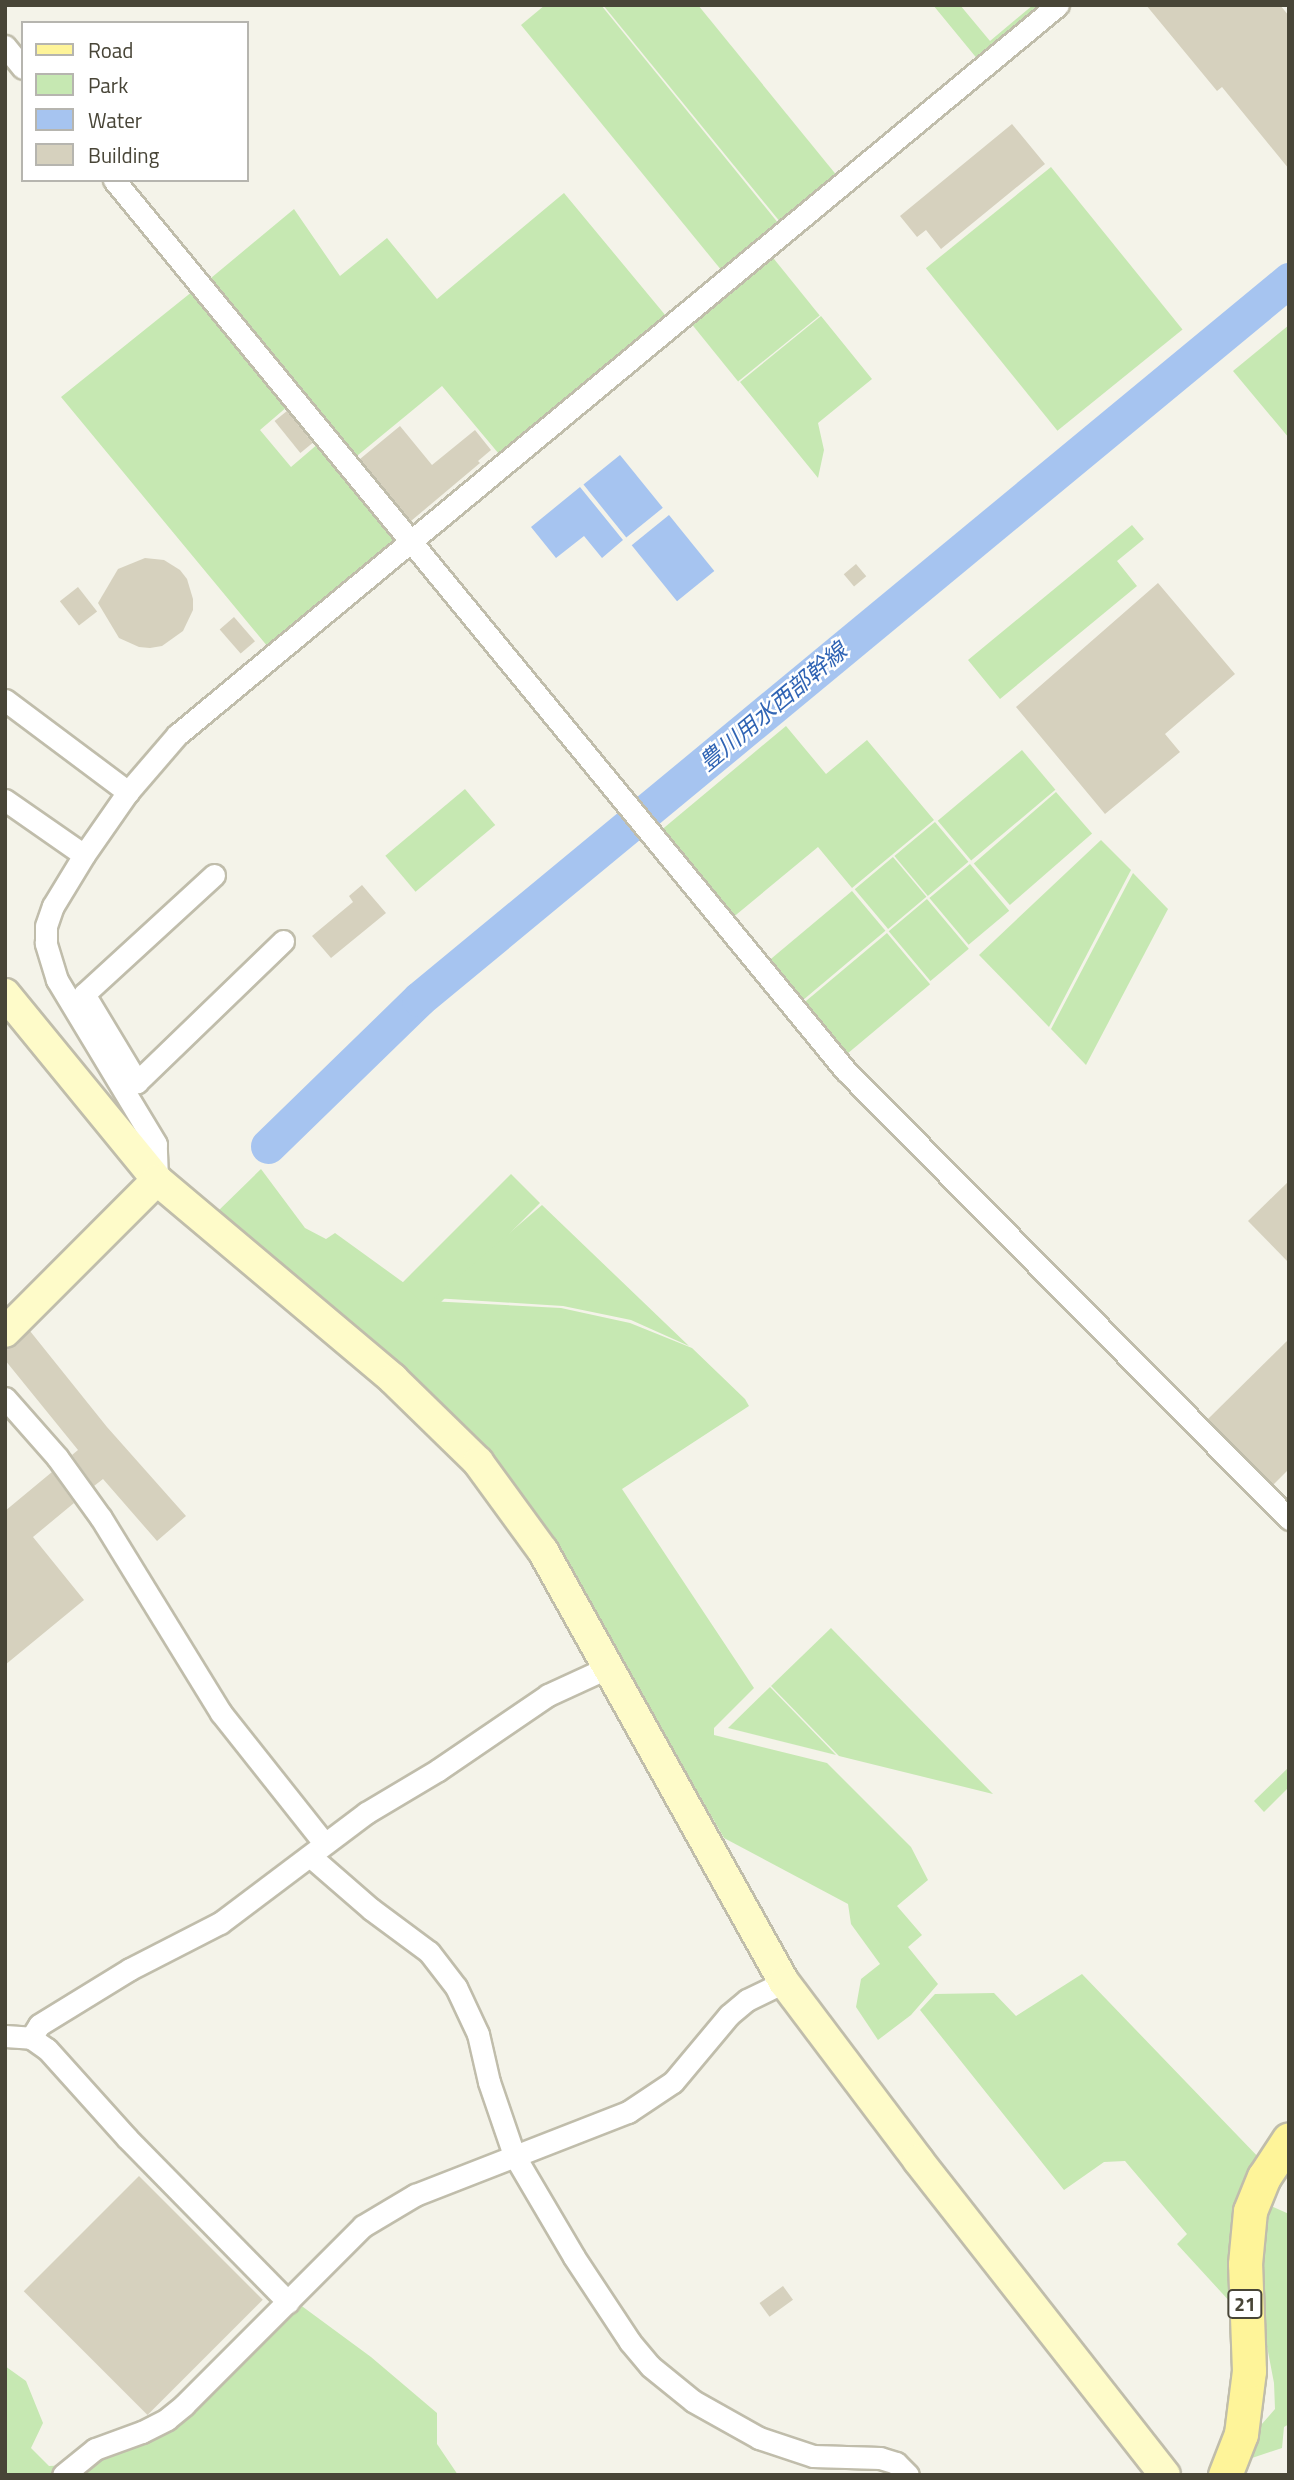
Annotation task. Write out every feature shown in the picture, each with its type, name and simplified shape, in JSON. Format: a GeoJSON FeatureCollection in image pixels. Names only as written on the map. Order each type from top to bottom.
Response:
{"type":"FeatureCollection","features":[{"type":"Feature","properties":{"kind":"main road","name":"21"},"geometry":{"type":"LineString","coordinates":[[1225,2475],[1241,2434],[1248,2384],[1245,2264],[1251,2211],[1264,2177],[1289,2139]]}},
{"type":"Feature","properties":{"kind":"street"},"geometry":{"type":"LineString","coordinates":[[5,1332],[157,1180],[159,1158],[153,1137],[66,996],[48,960],[46,926],[53,906],[84,855],[164,746],[1058,5]]}},
{"type":"Feature","properties":{"kind":"street"},"geometry":{"type":"LineString","coordinates":[[5,47],[21,66]]}},
{"type":"Feature","properties":{"kind":"street"},"geometry":{"type":"LineString","coordinates":[[116,182],[408,542],[646,825],[846,1070],[1289,1519]]}},
{"type":"Feature","properties":{"kind":"street"},"geometry":{"type":"LineString","coordinates":[[5,700],[128,792]]}},
{"type":"Feature","properties":{"kind":"street"},"geometry":{"type":"LineString","coordinates":[[5,800],[84,855]]}},
{"type":"Feature","properties":{"kind":"street"},"geometry":{"type":"LineString","coordinates":[[214,875],[84,994],[137,1082],[283,941]]}},
{"type":"Feature","properties":{"kind":"street"},"geometry":{"type":"LineString","coordinates":[[5,994],[157,1180],[393,1379],[478,1462],[542,1551],[784,1982],[934,2181],[1165,2475]]}},
{"type":"Feature","properties":{"kind":"street"},"geometry":{"type":"LineString","coordinates":[[5,1398],[57,1457],[94,1507],[142,1580],[221,1713],[317,1849],[371,1909],[429,1952],[456,1987],[478,2034],[489,2082],[514,2155],[573,2257],[630,2342],[672,2385],[721,2418],[777,2445],[813,2456],[880,2458],[897,2463],[908,2475]]}},
{"type":"Feature","properties":{"kind":"street"},"geometry":{"type":"LineString","coordinates":[[31,2038],[40,2025],[130,1969],[220,1923],[317,1849],[548,1695],[609,1667]]}},
{"type":"Feature","properties":{"kind":"street"},"geometry":{"type":"LineString","coordinates":[[63,2474],[95,2449],[167,2419],[288,2302],[343,2244],[387,2210],[415,2195],[628,2112],[673,2082],[729,2015],[747,2000],[784,1982]]}},
{"type":"Feature","properties":{"kind":"street"},"geometry":{"type":"LineString","coordinates":[[5,2036],[31,2038],[47,2049],[127,2138],[288,2302]]}},
{"type":"Feature","properties":{"kind":"green space"},"geometry":{"type":"Polygon","coordinates":[[[545,5],[601,5],[779,224],[722,271],[521,25],[545,5]]]}},
{"type":"Feature","properties":{"kind":"green space"},"geometry":{"type":"Polygon","coordinates":[[[603,5],[698,5],[838,177],[781,223],[603,5]]]}},
{"type":"Feature","properties":{"kind":"green space"},"geometry":{"type":"Polygon","coordinates":[[[933,5],[960,5],[990,41],[1033,5],[1045,5],[979,61],[933,5]]]}},
{"type":"Feature","properties":{"kind":"green space"},"geometry":{"type":"Polygon","coordinates":[[[1051,167],[1183,329],[1057,431],[926,268],[1051,167]]]}},
{"type":"Feature","properties":{"kind":"green space"},"geometry":{"type":"Polygon","coordinates":[[[564,193],[666,316],[499,454],[442,386],[352,460],[205,283],[294,209],[340,276],[387,238],[437,299],[564,193]]]}},
{"type":"Feature","properties":{"kind":"green space"},"geometry":{"type":"Polygon","coordinates":[[[770,254],[820,315],[738,381],[688,320],[770,254]]]}},
{"type":"Feature","properties":{"kind":"green space"},"geometry":{"type":"Polygon","coordinates":[[[193,291],[288,406],[260,430],[291,467],[319,443],[397,539],[268,647],[61,397],[193,291]]]}},
{"type":"Feature","properties":{"kind":"green space"},"geometry":{"type":"Polygon","coordinates":[[[821,316],[872,379],[818,423],[824,450],[818,478],[740,382],[821,316]]]}},
{"type":"Feature","properties":{"kind":"green space"},"geometry":{"type":"Polygon","coordinates":[[[1289,325],[1288,353],[1289,438],[1233,371],[1289,325]]]}},
{"type":"Feature","properties":{"kind":"green space"},"geometry":{"type":"Polygon","coordinates":[[[1132,525],[1144,539],[1117,561],[1137,586],[1000,699],[968,660],[1132,525]]]}},
{"type":"Feature","properties":{"kind":"green space"},"geometry":{"type":"Polygon","coordinates":[[[786,726],[826,774],[867,740],[934,820],[852,888],[818,847],[731,919],[659,832],[786,726]]]}},
{"type":"Feature","properties":{"kind":"green space"},"geometry":{"type":"Polygon","coordinates":[[[1022,750],[1055,790],[971,861],[938,821],[1022,750]]]}},
{"type":"Feature","properties":{"kind":"green space"},"geometry":{"type":"Polygon","coordinates":[[[465,789],[495,825],[416,892],[385,856],[465,789]]]}},
{"type":"Feature","properties":{"kind":"green space"},"geometry":{"type":"Polygon","coordinates":[[[1056,792],[1092,834],[1010,905],[974,864],[1056,792]]]}},
{"type":"Feature","properties":{"kind":"green space"},"geometry":{"type":"Polygon","coordinates":[[[935,822],[968,862],[928,896],[894,856],[935,822]]]}},
{"type":"Feature","properties":{"kind":"green space"},"geometry":{"type":"Polygon","coordinates":[[[1101,840],[1131,870],[1049,1027],[979,955],[1101,840]]]}},
{"type":"Feature","properties":{"kind":"green space"},"geometry":{"type":"Polygon","coordinates":[[[893,857],[926,897],[888,929],[855,889],[893,857]]]}},
{"type":"Feature","properties":{"kind":"green space"},"geometry":{"type":"Polygon","coordinates":[[[970,864],[1009,911],[969,945],[929,898],[970,864]]]}},
{"type":"Feature","properties":{"kind":"green space"},"geometry":{"type":"Polygon","coordinates":[[[1133,873],[1168,909],[1086,1065],[1051,1029],[1133,873]]]}},
{"type":"Feature","properties":{"kind":"green space"},"geometry":{"type":"Polygon","coordinates":[[[852,891],[885,931],[800,1002],[767,962],[852,891]]]}},
{"type":"Feature","properties":{"kind":"green space"},"geometry":{"type":"Polygon","coordinates":[[[927,899],[969,949],[930,981],[889,931],[927,899]]]}},
{"type":"Feature","properties":{"kind":"green space"},"geometry":{"type":"Polygon","coordinates":[[[887,933],[930,984],[846,1055],[803,1004],[887,933]]]}},
{"type":"Feature","properties":{"kind":"green space"},"geometry":{"type":"Polygon","coordinates":[[[261,1169],[305,1228],[326,1239],[335,1233],[429,1301],[561,1308],[630,1323],[692,1348],[745,1399],[749,1406],[622,1489],[754,1688],[714,1728],[714,1735],[827,1763],[911,1847],[928,1880],[897,1906],[922,1935],[908,1947],[938,1984],[911,2015],[878,2040],[856,2007],[861,1979],[880,1964],[851,1924],[848,1904],[724,1838],[551,1537],[497,1460],[430,1395],[216,1213],[261,1169]]]}},
{"type":"Feature","properties":{"kind":"green space"},"geometry":{"type":"Polygon","coordinates":[[[511,1174],[540,1203],[431,1312],[402,1283],[511,1174]]]}},
{"type":"Feature","properties":{"kind":"green space"},"geometry":{"type":"Polygon","coordinates":[[[542,1205],[689,1346],[631,1320],[563,1306],[434,1298],[542,1205]]]}},
{"type":"Feature","properties":{"kind":"green space"},"geometry":{"type":"Polygon","coordinates":[[[831,1628],[993,1794],[839,1756],[771,1686],[831,1628]]]}},
{"type":"Feature","properties":{"kind":"green space"},"geometry":{"type":"Polygon","coordinates":[[[770,1687],[836,1755],[728,1728],[770,1687]]]}},
{"type":"Feature","properties":{"kind":"green space"},"geometry":{"type":"Polygon","coordinates":[[[1289,1767],[1289,1787],[1264,1812],[1254,1801],[1289,1767]]]}},
{"type":"Feature","properties":{"kind":"green space"},"geometry":{"type":"Polygon","coordinates":[[[1082,1974],[1264,2163],[1232,2304],[1177,2244],[1187,2234],[1125,2161],[1104,2162],[1064,2190],[920,2010],[935,1994],[994,1993],[1016,2016],[1082,1974]]]}},
{"type":"Feature","properties":{"kind":"green space"},"geometry":{"type":"Polygon","coordinates":[[[1271,2206],[1289,2214],[1289,2424],[1284,2427],[1282,2448],[1252,2458],[1261,2425],[1275,2409],[1274,2383],[1260,2310],[1261,2260],[1271,2206]]]}},
{"type":"Feature","properties":{"kind":"green space"},"geometry":{"type":"Polygon","coordinates":[[[299,2304],[371,2357],[437,2413],[437,2444],[458,2475],[5,2475],[5,2366],[26,2381],[43,2423],[31,2448],[49,2466],[87,2464],[170,2428],[229,2377],[299,2304]]]}},
{"type":"Feature","properties":{"kind":"water"},"geometry":{"type":"Polygon","coordinates":[[[620,455],[663,508],[626,537],[583,485],[620,455]]]}},
{"type":"Feature","properties":{"kind":"water"},"geometry":{"type":"Polygon","coordinates":[[[580,487],[623,540],[602,558],[584,536],[556,558],[531,527],[580,487]]]}},
{"type":"Feature","properties":{"kind":"water"},"geometry":{"type":"Polygon","coordinates":[[[669,515],[714,571],[677,601],[632,545],[669,515]]]}},
{"type":"Feature","properties":{"kind":"building"},"geometry":{"type":"Polygon","coordinates":[[[1146,5],[1280,5],[1289,16],[1289,169],[1222,87],[1217,91],[1146,5]]]}},
{"type":"Feature","properties":{"kind":"building"},"geometry":{"type":"Polygon","coordinates":[[[1012,124],[1045,164],[941,249],[926,230],[917,237],[900,216],[1012,124]]]}},
{"type":"Feature","properties":{"kind":"building"},"geometry":{"type":"Polygon","coordinates":[[[287,411],[313,443],[300,453],[275,421],[287,411]]]}},
{"type":"Feature","properties":{"kind":"building"},"geometry":{"type":"Polygon","coordinates":[[[400,426],[432,465],[475,430],[491,450],[478,461],[480,463],[411,521],[360,459],[400,426]]]}},
{"type":"Feature","properties":{"kind":"building"},"geometry":{"type":"Polygon","coordinates":[[[145,558],[164,560],[180,570],[187,579],[193,599],[193,610],[183,631],[162,646],[150,648],[139,647],[119,638],[98,603],[118,569],[145,558]]]}},
{"type":"Feature","properties":{"kind":"building"},"geometry":{"type":"Polygon","coordinates":[[[856,564],[866,576],[854,587],[844,574],[856,564]]]}},
{"type":"Feature","properties":{"kind":"building"},"geometry":{"type":"Polygon","coordinates":[[[1158,583],[1235,674],[1165,734],[1180,752],[1105,814],[1016,707],[1158,583]]]}},
{"type":"Feature","properties":{"kind":"building"},"geometry":{"type":"Polygon","coordinates":[[[78,587],[97,611],[79,626],[60,601],[78,587]]]}},
{"type":"Feature","properties":{"kind":"building"},"geometry":{"type":"Polygon","coordinates":[[[234,617],[255,641],[241,654],[220,629],[234,617]]]}},
{"type":"Feature","properties":{"kind":"building"},"geometry":{"type":"Polygon","coordinates":[[[362,885],[386,913],[331,958],[312,936],[353,902],[349,896],[362,885]]]}},
{"type":"Feature","properties":{"kind":"building"},"geometry":{"type":"Polygon","coordinates":[[[1289,1181],[1289,1263],[1248,1221],[1289,1181]]]}},
{"type":"Feature","properties":{"kind":"building"},"geometry":{"type":"Polygon","coordinates":[[[30,1331],[107,1427],[186,1516],[157,1541],[103,1479],[94,1486],[72,1455],[78,1450],[5,1360],[5,1349],[17,1345],[30,1331]]]}},
{"type":"Feature","properties":{"kind":"building"},"geometry":{"type":"Polygon","coordinates":[[[1289,1339],[1289,1469],[1273,1485],[1208,1419],[1289,1339]]]}},
{"type":"Feature","properties":{"kind":"building"},"geometry":{"type":"Polygon","coordinates":[[[52,1472],[74,1503],[33,1537],[84,1600],[5,1665],[5,1511],[52,1472]]]}},
{"type":"Feature","properties":{"kind":"building"},"geometry":{"type":"Polygon","coordinates":[[[139,2176],[263,2300],[147,2415],[24,2291],[139,2176]]]}},
{"type":"Feature","properties":{"kind":"building"},"geometry":{"type":"Polygon","coordinates":[[[783,2286],[793,2300],[770,2317],[760,2303],[783,2286]]]}},
{"type":"Feature","properties":{"kind":"waterway","name":"豊川用水西部幹線"},"geometry":{"type":"LineString","coordinates":[[268,1146],[419,999],[1289,280]]}}]}
